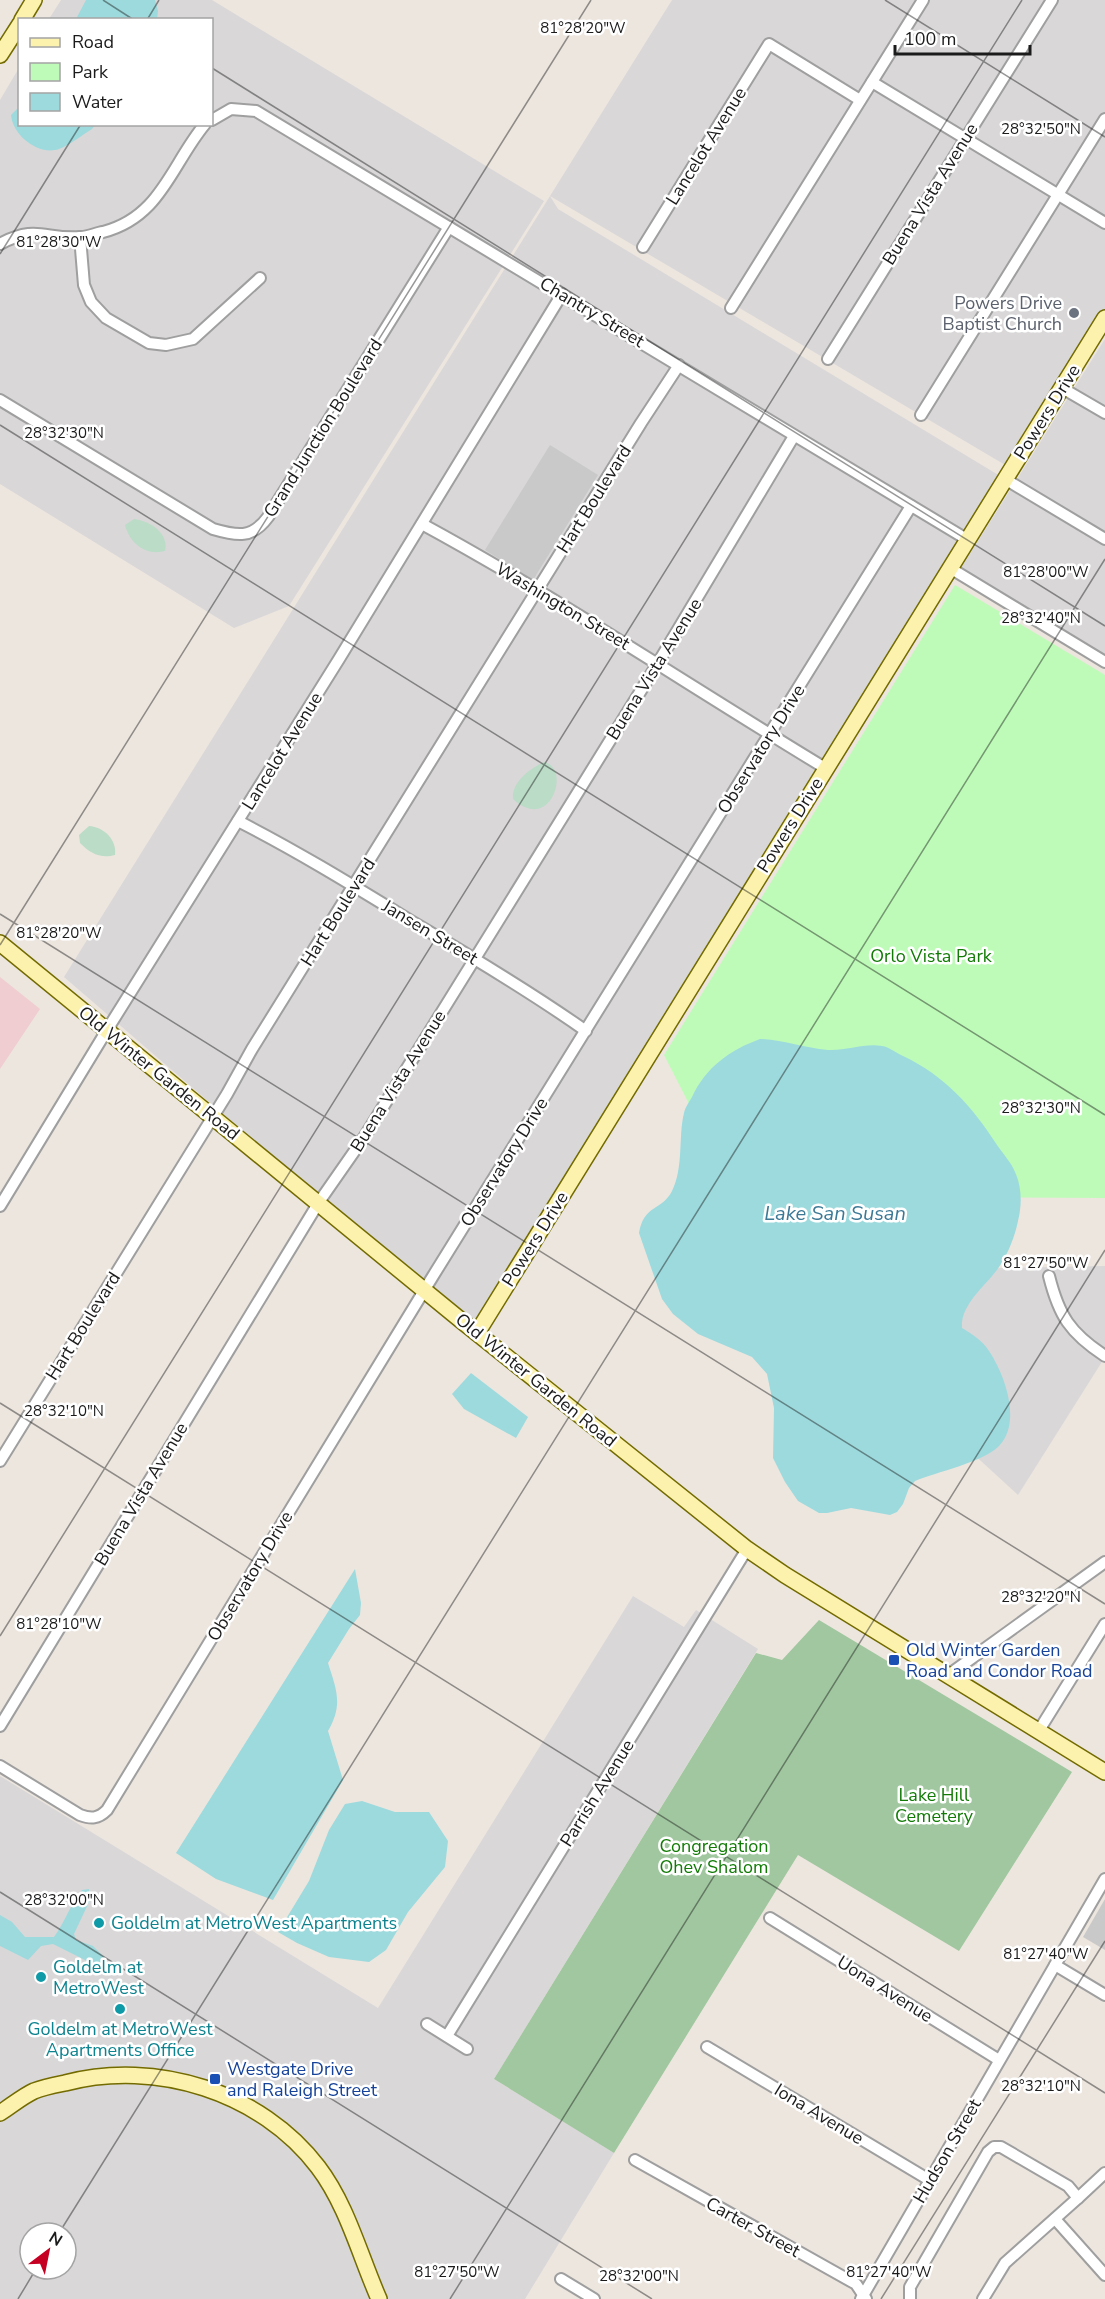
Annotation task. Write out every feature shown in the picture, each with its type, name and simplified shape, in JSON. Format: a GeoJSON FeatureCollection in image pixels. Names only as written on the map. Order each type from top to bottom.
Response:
{"type":"FeatureCollection","features":[{"type":"Feature","properties":{"kind":"street"},"geometry":{"type":"LineString","coordinates":[[23,18],[34,0]]}},
{"type":"Feature","properties":{"kind":"street"},"geometry":{"type":"LineString","coordinates":[[731,308],[923,0]]}},
{"type":"Feature","properties":{"kind":"street","name":"Buena Vista Avenue"},"geometry":{"type":"LineString","coordinates":[[828,358],[1052,0]]}},
{"type":"Feature","properties":{"kind":"street"},"geometry":{"type":"LineString","coordinates":[[0,55],[18,27]]}},
{"type":"Feature","properties":{"kind":"street","name":"Lancelot Avenue"},"geometry":{"type":"LineString","coordinates":[[643,247],[769,44],[860,100]]}},
{"type":"Feature","properties":{"kind":"street"},"geometry":{"type":"LineString","coordinates":[[872,82],[1105,223]]}},
{"type":"Feature","properties":{"kind":"street","name":"Chantry Street"},"geometry":{"type":"LineString","coordinates":[[213,119],[231,109],[256,111],[968,540]]}},
{"type":"Feature","properties":{"kind":"street"},"geometry":{"type":"LineString","coordinates":[[921,415],[1105,119]]}},
{"type":"Feature","properties":{"kind":"street"},"geometry":{"type":"LineString","coordinates":[[0,244],[17,235],[32,233],[80,237],[117,228],[141,214],[156,199],[204,126]]}},
{"type":"Feature","properties":{"kind":"street","name":"Grand Junction Boulevard"},"geometry":{"type":"LineString","coordinates":[[0,400],[213,530],[234,535],[248,534],[260,527],[268,517],[449,227]]}},
{"type":"Feature","properties":{"kind":"street"},"geometry":{"type":"LineString","coordinates":[[80,237],[84,285],[91,302],[106,318],[149,343],[166,345],[193,339],[260,278]]}},
{"type":"Feature","properties":{"kind":"street","name":"Lancelot Avenue"},"geometry":{"type":"LineString","coordinates":[[0,1206],[562,294]]}},
{"type":"Feature","properties":{"kind":"street","name":"Powers Drive"},"geometry":{"type":"LineString","coordinates":[[477,1333],[1105,318]]}},
{"type":"Feature","properties":{"kind":"street","name":"Hart Boulevard"},"geometry":{"type":"LineString","coordinates":[[0,1461],[537,590],[679,365]]}},
{"type":"Feature","properties":{"kind":"street"},"geometry":{"type":"LineString","coordinates":[[1062,388],[1105,413]]}},
{"type":"Feature","properties":{"kind":"street","name":"Buena Vista Avenue"},"geometry":{"type":"LineString","coordinates":[[0,1726],[319,1202],[365,1136],[658,663],[795,436]]}},
{"type":"Feature","properties":{"kind":"street"},"geometry":{"type":"LineString","coordinates":[[1005,479],[1105,539]]}},
{"type":"Feature","properties":{"kind":"street","name":"Observatory Drive"},"geometry":{"type":"LineString","coordinates":[[0,1766],[80,1815],[93,1819],[98,1818],[111,1805],[424,1290],[911,506]]}},
{"type":"Feature","properties":{"kind":"street","name":"Washington Street"},"geometry":{"type":"LineString","coordinates":[[422,524],[658,663],[825,768]]}},
{"type":"Feature","properties":{"kind":"street"},"geometry":{"type":"LineString","coordinates":[[950,568],[1105,662]]}},
{"type":"Feature","properties":{"kind":"street","name":"Jansen Street"},"geometry":{"type":"LineString","coordinates":[[238,821],[292,848],[541,999],[586,1031]]}},
{"type":"Feature","properties":{"kind":"street","name":"Old Winter Garden Road"},"geometry":{"type":"LineString","coordinates":[[0,943],[477,1333],[747,1549],[785,1575],[1105,1772]]}},
{"type":"Feature","properties":{"kind":"street"},"geometry":{"type":"LineString","coordinates":[[1049,1276],[1061,1314],[1072,1331],[1086,1344],[1105,1355]]}},
{"type":"Feature","properties":{"kind":"street","name":"Parrish Avenue"},"geometry":{"type":"LineString","coordinates":[[447,2036],[747,1549]]}},
{"type":"Feature","properties":{"kind":"street"},"geometry":{"type":"LineString","coordinates":[[948,1676],[1105,1562]]}},
{"type":"Feature","properties":{"kind":"street"},"geometry":{"type":"LineString","coordinates":[[1038,1732],[1105,1624]]}},
{"type":"Feature","properties":{"kind":"street","name":"Hudson Street"},"geometry":{"type":"LineString","coordinates":[[864,2298],[1105,1879]]}},
{"type":"Feature","properties":{"kind":"street","name":"Uona Avenue"},"geometry":{"type":"LineString","coordinates":[[770,1918],[999,2060]]}},
{"type":"Feature","properties":{"kind":"street"},"geometry":{"type":"LineString","coordinates":[[1055,1965],[1105,1995]]}},
{"type":"Feature","properties":{"kind":"street"},"geometry":{"type":"LineString","coordinates":[[427,2024],[467,2049]]}},
{"type":"Feature","properties":{"kind":"street","name":"Iona Avenue"},"geometry":{"type":"LineString","coordinates":[[707,2047],[931,2181]]}},
{"type":"Feature","properties":{"kind":"street"},"geometry":{"type":"LineString","coordinates":[[0,2113],[35,2091],[87,2077],[114,2075],[164,2078],[201,2085],[248,2106],[286,2132],[319,2167],[344,2212],[379,2299]]}},
{"type":"Feature","properties":{"kind":"street"},"geometry":{"type":"LineString","coordinates":[[910,2299],[910,2287],[993,2147],[1001,2147],[1068,2187],[1078,2198]]}},
{"type":"Feature","properties":{"kind":"street","name":"Carter Street"},"geometry":{"type":"LineString","coordinates":[[635,2160],[856,2284],[864,2298]]}},
{"type":"Feature","properties":{"kind":"street"},"geometry":{"type":"LineString","coordinates":[[983,2299],[1005,2263],[1105,2173]]}},
{"type":"Feature","properties":{"kind":"street"},"geometry":{"type":"LineString","coordinates":[[1055,2218],[1105,2276]]}},
{"type":"Feature","properties":{"kind":"street"},"geometry":{"type":"LineString","coordinates":[[561,2279],[594,2299]]}},
{"type":"Feature","properties":{"kind":"shaded area"},"geometry":{"type":"Polygon","coordinates":[[[61,0],[212,0],[544,201],[289,606],[234,628],[0,484],[0,100],[18,70],[18,126],[213,126],[213,18],[50,18],[61,0]]]}},
{"type":"Feature","properties":{"kind":"shaded area"},"geometry":{"type":"Polygon","coordinates":[[[672,0],[1105,0],[1105,311],[1012,469],[550,196],[672,0]]]}},
{"type":"Feature","properties":{"kind":"shaded area"},"geometry":{"type":"Polygon","coordinates":[[[550,196],[558,209],[1005,479],[477,1333],[64,977],[550,196]]]}},
{"type":"Feature","properties":{"kind":"shaded area"},"geometry":{"type":"Polygon","coordinates":[[[1105,339],[1105,662],[958,573],[1105,339]]]}},
{"type":"Feature","properties":{"kind":"shaded area"},"geometry":{"type":"Polygon","coordinates":[[[550,445],[598,475],[533,580],[485,550],[550,445]]]}},
{"type":"Feature","properties":{"kind":"shaded area"},"geometry":{"type":"Polygon","coordinates":[[[0,977],[40,1009],[0,1069],[0,977]]]}},
{"type":"Feature","properties":{"kind":"shaded area"},"geometry":{"type":"Polygon","coordinates":[[[1105,1266],[1105,1357],[1018,1495],[896,1383],[804,1272],[1105,1266]]]}},
{"type":"Feature","properties":{"kind":"shaded area"},"geometry":{"type":"Polygon","coordinates":[[[633,1596],[684,1627],[696,1610],[758,1649],[494,2079],[614,2153],[525,2299],[0,2299],[0,1776],[378,2008],[633,1596]]]}},
{"type":"Feature","properties":{"kind":"shaded area"},"geometry":{"type":"Polygon","coordinates":[[[1105,1899],[1105,1950],[1083,1937],[1105,1899]]]}},
{"type":"Feature","properties":{"kind":"green space"},"geometry":{"type":"Polygon","coordinates":[[[134,519],[152,525],[161,533],[165,551],[151,552],[135,543],[125,525],[134,519]]]}},
{"type":"Feature","properties":{"kind":"green space","name":"Orlo Vista Park"},"geometry":{"type":"Polygon","coordinates":[[[955,585],[1105,675],[1105,1198],[947,1197],[707,1139],[664,1055],[955,585]]]}},
{"type":"Feature","properties":{"kind":"green space"},"geometry":{"type":"Polygon","coordinates":[[[544,762],[552,767],[556,775],[553,796],[537,809],[526,808],[513,799],[515,787],[528,772],[544,762]]]}},
{"type":"Feature","properties":{"kind":"green space"},"geometry":{"type":"Polygon","coordinates":[[[89,826],[100,829],[112,839],[115,855],[96,854],[80,843],[79,835],[89,826]]]}},
{"type":"Feature","properties":{"kind":"green space","name":"Congregation Ohev Shalom"},"geometry":{"type":"Polygon","coordinates":[[[819,1620],[1072,1772],[959,1951],[798,1855],[614,2153],[494,2079],[756,1653],[782,1660],[819,1620]]]}},
{"type":"Feature","properties":{"kind":"water"},"geometry":{"type":"Polygon","coordinates":[[[86,0],[155,0],[158,11],[157,18],[77,18],[86,0]]]}},
{"type":"Feature","properties":{"kind":"water"},"geometry":{"type":"Polygon","coordinates":[[[18,108],[18,126],[94,126],[59,149],[43,150],[22,137],[11,115],[18,108]]]}},
{"type":"Feature","properties":{"kind":"water","name":"Lake San Susan"},"geometry":{"type":"Polygon","coordinates":[[[760,1039],[828,1050],[882,1046],[918,1064],[945,1083],[978,1117],[1009,1161],[1019,1184],[1020,1209],[1011,1245],[999,1267],[975,1295],[965,1311],[962,1328],[984,1344],[1001,1373],[1009,1398],[1010,1412],[1006,1436],[999,1446],[982,1457],[915,1481],[909,1488],[903,1504],[897,1512],[890,1515],[851,1508],[819,1513],[798,1501],[773,1458],[774,1408],[767,1374],[752,1357],[698,1334],[673,1314],[662,1299],[639,1233],[645,1217],[668,1197],[676,1182],[684,1113],[698,1086],[712,1068],[729,1054],[760,1039]]]}},
{"type":"Feature","properties":{"kind":"water"},"geometry":{"type":"Polygon","coordinates":[[[471,1373],[528,1417],[516,1438],[464,1409],[452,1394],[471,1373]]]}},
{"type":"Feature","properties":{"kind":"water"},"geometry":{"type":"Polygon","coordinates":[[[355,1569],[361,1603],[360,1615],[328,1663],[334,1682],[337,1705],[328,1731],[343,1780],[273,1900],[216,1879],[176,1853],[355,1569]]]}},
{"type":"Feature","properties":{"kind":"water"},"geometry":{"type":"Polygon","coordinates":[[[362,1801],[395,1812],[429,1812],[448,1841],[445,1867],[408,1912],[386,1950],[369,1962],[329,1957],[278,1932],[309,1881],[329,1830],[345,1804],[362,1801]]]}},
{"type":"Feature","properties":{"kind":"water"},"geometry":{"type":"Polygon","coordinates":[[[89,1889],[89,1902],[74,1934],[76,1940],[93,1946],[105,1958],[102,1965],[95,1965],[53,1944],[41,1946],[28,1960],[0,1946],[0,1915],[12,1922],[25,1937],[54,1937],[82,1890],[89,1889]]]}},
{"type":"Feature","properties":{"kind":"place","name":"Powers Drive Baptist Church"},"geometry":{"type":"Point","coordinates":[1074,313]}},
{"type":"Feature","properties":{"kind":"place","name":"Old Winter Garden Road and Condor Road"},"geometry":{"type":"Point","coordinates":[894,1660]}},
{"type":"Feature","properties":{"kind":"place","name":"Goldelm at MetroWest Apartments"},"geometry":{"type":"Point","coordinates":[99,1923]}},
{"type":"Feature","properties":{"kind":"place","name":"Goldelm at MetroWest"},"geometry":{"type":"Point","coordinates":[41,1977]}},
{"type":"Feature","properties":{"kind":"place","name":"Goldelm at MetroWest Apartments Office"},"geometry":{"type":"Point","coordinates":[120,2009]}},
{"type":"Feature","properties":{"kind":"place","name":"Westgate Drive and Raleigh Street"},"geometry":{"type":"Point","coordinates":[215,2079]}},
{"type":"Feature","properties":{"kind":"park label","name":"Lake Hill Cemetery"},"geometry":{"type":"Point","coordinates":[934,1805]}}]}
